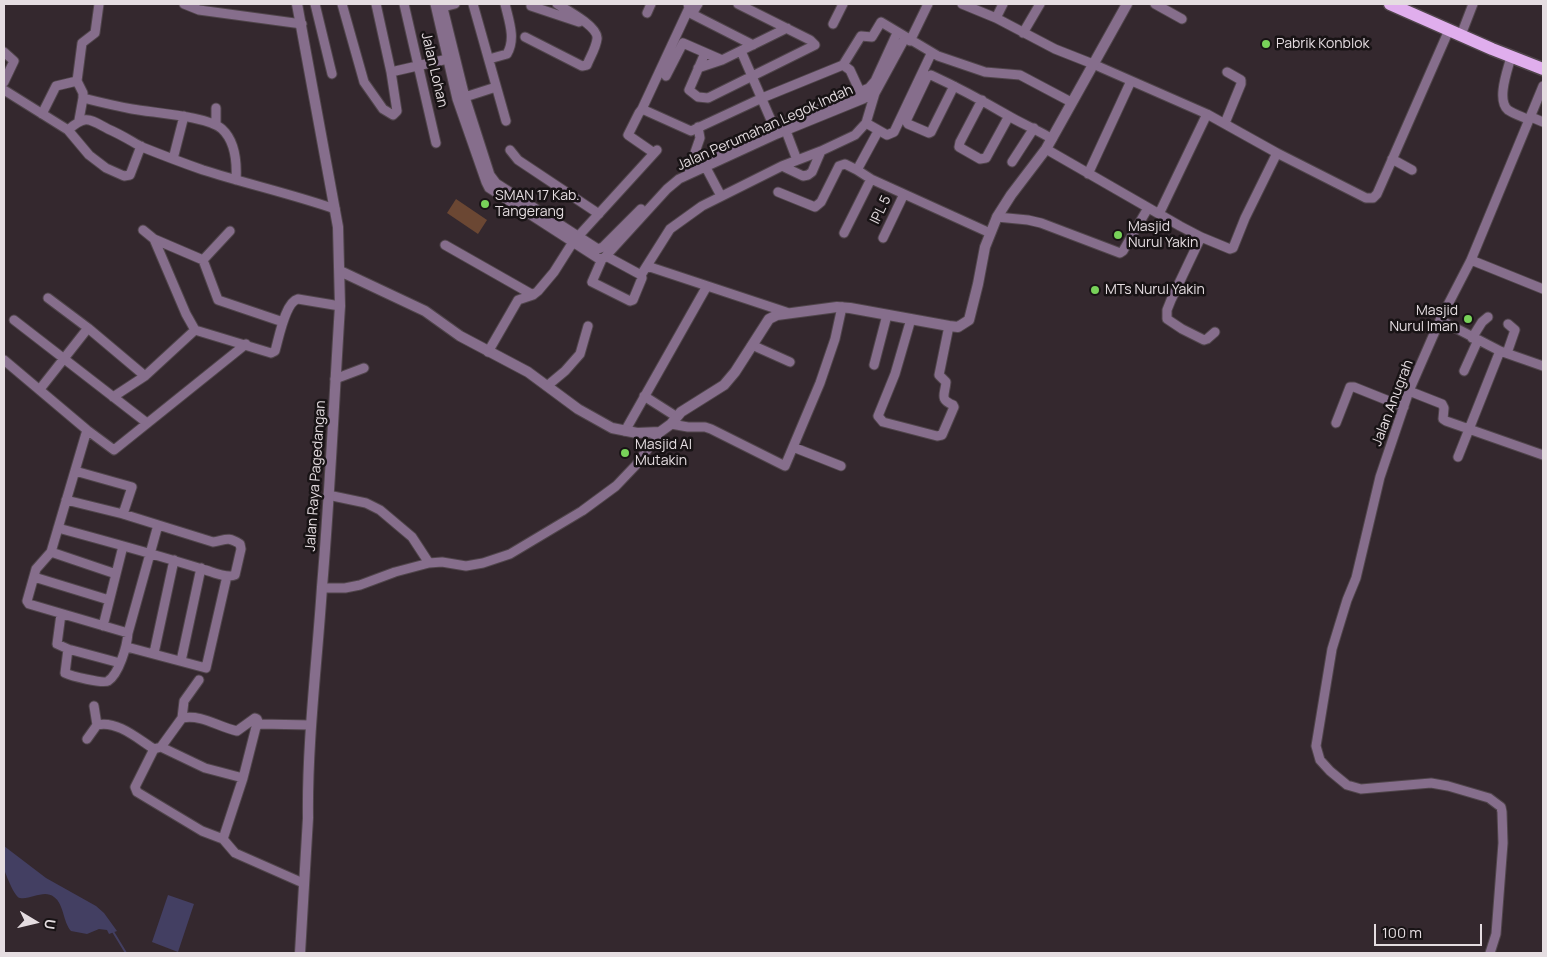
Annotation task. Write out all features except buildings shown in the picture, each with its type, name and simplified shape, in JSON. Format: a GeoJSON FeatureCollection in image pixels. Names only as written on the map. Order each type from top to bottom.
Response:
{"type":"FeatureCollection","features":[{"type":"Feature","properties":{"kind":"main road"},"geometry":{"type":"LineString","coordinates":[[1390,4],[1543,69]]}},
{"type":"Feature","properties":{"kind":"street"},"geometry":{"type":"LineString","coordinates":[[79,120],[83,93],[77,81],[82,43],[94,33],[99,4]]}},
{"type":"Feature","properties":{"kind":"street"},"geometry":{"type":"LineString","coordinates":[[184,4],[199,10],[216,8],[302,24]]}},
{"type":"Feature","properties":{"kind":"street","name":"Jalan Raya Pagedangan"},"geometry":{"type":"LineString","coordinates":[[297,4],[338,227],[340,271],[340,306],[312,725],[300,953]]}},
{"type":"Feature","properties":{"kind":"street"},"geometry":{"type":"LineString","coordinates":[[315,4],[332,74]]}},
{"type":"Feature","properties":{"kind":"street"},"geometry":{"type":"LineString","coordinates":[[342,4],[364,82],[387,112],[393,115],[397,112],[391,72],[376,4]]}},
{"type":"Feature","properties":{"kind":"street","name":"Jalan Lohan"},"geometry":{"type":"LineString","coordinates":[[404,4],[436,143]]}},
{"type":"Feature","properties":{"kind":"street"},"geometry":{"type":"LineString","coordinates":[[440,5],[454,4]]}},
{"type":"Feature","properties":{"kind":"street"},"geometry":{"type":"LineString","coordinates":[[473,4],[506,121]]}},
{"type":"Feature","properties":{"kind":"street"},"geometry":{"type":"LineString","coordinates":[[489,59],[508,54],[512,47],[513,40],[505,4]]}},
{"type":"Feature","properties":{"kind":"street"},"geometry":{"type":"LineString","coordinates":[[525,37],[585,66],[587,65],[597,40],[596,32],[557,4]]}},
{"type":"Feature","properties":{"kind":"street"},"geometry":{"type":"LineString","coordinates":[[646,13],[651,4]]}},
{"type":"Feature","properties":{"kind":"street"},"geometry":{"type":"LineString","coordinates":[[488,352],[518,300],[533,295],[554,272],[576,240],[655,152],[628,135],[689,8],[688,4]]}},
{"type":"Feature","properties":{"kind":"street"},"geometry":{"type":"LineString","coordinates":[[698,4],[692,14],[753,45]]}},
{"type":"Feature","properties":{"kind":"street"},"geometry":{"type":"LineString","coordinates":[[705,53],[689,92],[708,98],[815,45],[810,40],[738,4]]}},
{"type":"Feature","properties":{"kind":"street"},"geometry":{"type":"LineString","coordinates":[[833,24],[843,4]]}},
{"type":"Feature","properties":{"kind":"street","name":"Jalan Perumahan Legok Indah"},"geometry":{"type":"LineString","coordinates":[[776,131],[786,131],[873,89],[904,38],[928,4]]}},
{"type":"Feature","properties":{"kind":"street"},"geometry":{"type":"LineString","coordinates":[[962,4],[996,18],[1055,50],[1093,64],[1207,114],[1277,153],[1366,198],[1373,198],[1377,194],[1392,159],[1455,32],[1473,4]]}},
{"type":"Feature","properties":{"kind":"street"},"geometry":{"type":"LineString","coordinates":[[996,18],[1003,4]]}},
{"type":"Feature","properties":{"kind":"street"},"geometry":{"type":"LineString","coordinates":[[1023,33],[1040,4]]}},
{"type":"Feature","properties":{"kind":"street"},"geometry":{"type":"LineString","coordinates":[[322,588],[345,588],[360,585],[395,572],[429,563],[442,562],[466,566],[483,563],[510,554],[582,511],[616,486],[636,464],[660,432],[690,405],[724,385],[735,372],[769,319],[786,312],[842,307],[958,327],[969,320],[990,233],[997,216],[1052,140],[1071,102],[1127,4]]}},
{"type":"Feature","properties":{"kind":"street"},"geometry":{"type":"LineString","coordinates":[[1155,4],[1182,19]]}},
{"type":"Feature","properties":{"kind":"street","name":"Jalan Perumahan Legok Indah"},"geometry":{"type":"LineString","coordinates":[[440,5],[457,99],[489,188],[604,257],[667,189],[702,165]]}},
{"type":"Feature","properties":{"kind":"street"},"geometry":{"type":"LineString","coordinates":[[531,6],[586,23]]}},
{"type":"Feature","properties":{"kind":"street"},"geometry":{"type":"LineString","coordinates":[[642,109],[691,131],[762,98],[843,65],[862,36],[872,37],[880,23],[931,54],[985,72],[1020,75],[1071,102]]}},
{"type":"Feature","properties":{"kind":"street"},"geometry":{"type":"LineString","coordinates":[[698,68],[722,60],[787,28]]}},
{"type":"Feature","properties":{"kind":"street"},"geometry":{"type":"LineString","coordinates":[[666,76],[683,43],[722,60]]}},
{"type":"Feature","properties":{"kind":"street"},"geometry":{"type":"LineString","coordinates":[[741,51],[776,131]]}},
{"type":"Feature","properties":{"kind":"street"},"geometry":{"type":"LineString","coordinates":[[4,52],[14,61],[4,82]]}},
{"type":"Feature","properties":{"kind":"street"},"geometry":{"type":"LineString","coordinates":[[866,123],[887,135],[894,132],[931,54]]}},
{"type":"Feature","properties":{"kind":"street"},"geometry":{"type":"LineString","coordinates":[[1511,57],[1502,99],[1508,110],[1543,122]]}},
{"type":"Feature","properties":{"kind":"street"},"geometry":{"type":"LineString","coordinates":[[391,72],[451,58]]}},
{"type":"Feature","properties":{"kind":"street","name":"Jalan Perumahan Legok Indah"},"geometry":{"type":"LineString","coordinates":[[451,58],[490,175],[496,183],[576,240],[598,249],[602,249],[666,183],[679,173],[702,165],[776,131],[861,96]]}},
{"type":"Feature","properties":{"kind":"street"},"geometry":{"type":"LineString","coordinates":[[843,65],[850,70],[861,96]]}},
{"type":"Feature","properties":{"kind":"street"},"geometry":{"type":"LineString","coordinates":[[1225,123],[1241,84],[1241,80],[1227,72]]}},
{"type":"Feature","properties":{"kind":"street"},"geometry":{"type":"LineString","coordinates":[[954,86],[931,132],[908,124],[906,120],[927,77],[931,75],[954,86],[982,100],[1052,140]]}},
{"type":"Feature","properties":{"kind":"street"},"geometry":{"type":"LineString","coordinates":[[1088,174],[1131,80]]}},
{"type":"Feature","properties":{"kind":"street"},"geometry":{"type":"LineString","coordinates":[[42,114],[56,86],[77,81]]}},
{"type":"Feature","properties":{"kind":"street","name":"Jalan Anugrah"},"geometry":{"type":"LineString","coordinates":[[1490,953],[1497,925],[1502,842],[1501,807],[1489,798],[1448,786],[1430,783],[1361,789],[1347,784],[1330,771],[1320,760],[1316,746],[1332,649],[1346,600],[1356,578],[1380,477],[1409,391],[1440,320],[1471,260],[1543,86]]}},
{"type":"Feature","properties":{"kind":"street"},"geometry":{"type":"LineString","coordinates":[[464,97],[496,87]]}},
{"type":"Feature","properties":{"kind":"street"},"geometry":{"type":"LineString","coordinates":[[641,275],[604,257],[592,282],[633,300],[642,278],[641,275],[670,229],[702,206],[721,196],[782,166],[855,135],[866,123],[873,89]]}},
{"type":"Feature","properties":{"kind":"street"},"geometry":{"type":"LineString","coordinates":[[4,90],[68,130],[88,155],[106,168],[124,176],[130,175],[141,146]]}},
{"type":"Feature","properties":{"kind":"street"},"geometry":{"type":"LineString","coordinates":[[83,98],[134,110],[184,116],[216,125],[226,134],[237,158],[236,180]]}},
{"type":"Feature","properties":{"kind":"street"},"geometry":{"type":"LineString","coordinates":[[982,100],[959,147],[980,159],[986,158],[1009,116]]}},
{"type":"Feature","properties":{"kind":"street"},"geometry":{"type":"LineString","coordinates":[[216,108],[216,125]]}},
{"type":"Feature","properties":{"kind":"street"},"geometry":{"type":"LineString","coordinates":[[1159,214],[1207,114]]}},
{"type":"Feature","properties":{"kind":"street"},"geometry":{"type":"LineString","coordinates":[[173,159],[184,116]]}},
{"type":"Feature","properties":{"kind":"street"},"geometry":{"type":"LineString","coordinates":[[68,130],[79,120],[93,121],[141,146],[173,159],[335,209]]}},
{"type":"Feature","properties":{"kind":"street"},"geometry":{"type":"LineString","coordinates":[[698,127],[700,138],[692,158],[702,165],[721,196]]}},
{"type":"Feature","properties":{"kind":"street"},"geometry":{"type":"LineString","coordinates":[[1012,162],[1034,128]]}},
{"type":"Feature","properties":{"kind":"street"},"geometry":{"type":"LineString","coordinates":[[786,131],[798,160]]}},
{"type":"Feature","properties":{"kind":"street"},"geometry":{"type":"LineString","coordinates":[[857,170],[876,135]]}},
{"type":"Feature","properties":{"kind":"street"},"geometry":{"type":"LineString","coordinates":[[1046,149],[1201,238],[1230,249],[1233,248],[1245,218],[1277,153]]}},
{"type":"Feature","properties":{"kind":"street"},"geometry":{"type":"LineString","coordinates":[[510,150],[518,160],[599,214]]}},
{"type":"Feature","properties":{"kind":"street"},"geometry":{"type":"LineString","coordinates":[[782,166],[803,176],[808,176],[812,172],[821,151]]}},
{"type":"Feature","properties":{"kind":"street"},"geometry":{"type":"LineString","coordinates":[[1392,159],[1412,170]]}},
{"type":"Feature","properties":{"kind":"street"},"geometry":{"type":"LineString","coordinates":[[778,192],[815,207],[821,202],[839,166],[845,164],[871,179],[990,233]]}},
{"type":"Feature","properties":{"kind":"street"},"geometry":{"type":"LineString","coordinates":[[844,234],[871,179]]}},
{"type":"Feature","properties":{"kind":"street","name":"IPL 5"},"geometry":{"type":"LineString","coordinates":[[883,238],[904,194]]}},
{"type":"Feature","properties":{"kind":"street"},"geometry":{"type":"LineString","coordinates":[[997,216],[1041,223],[1120,253],[1148,208]]}},
{"type":"Feature","properties":{"kind":"street"},"geometry":{"type":"LineString","coordinates":[[143,230],[154,239],[203,260],[218,300],[283,322]]}},
{"type":"Feature","properties":{"kind":"street"},"geometry":{"type":"LineString","coordinates":[[203,260],[230,231]]}},
{"type":"Feature","properties":{"kind":"street"},"geometry":{"type":"LineString","coordinates":[[1201,238],[1167,310],[1167,319],[1204,340],[1215,332]]}},
{"type":"Feature","properties":{"kind":"street"},"geometry":{"type":"LineString","coordinates":[[154,239],[186,314],[195,330],[271,353],[274,352],[283,322],[290,304],[294,300],[298,299],[340,306]]}},
{"type":"Feature","properties":{"kind":"street"},"geometry":{"type":"LineString","coordinates":[[445,245],[533,295]]}},
{"type":"Feature","properties":{"kind":"street"},"geometry":{"type":"LineString","coordinates":[[1471,260],[1543,289]]}},
{"type":"Feature","properties":{"kind":"street"},"geometry":{"type":"LineString","coordinates":[[647,266],[786,312]]}},
{"type":"Feature","properties":{"kind":"street"},"geometry":{"type":"LineString","coordinates":[[340,271],[425,311],[460,336],[528,372],[578,409],[612,428],[644,433],[660,432]]}},
{"type":"Feature","properties":{"kind":"street"},"geometry":{"type":"LineString","coordinates":[[624,431],[707,286]]}},
{"type":"Feature","properties":{"kind":"street"},"geometry":{"type":"LineString","coordinates":[[48,298],[88,328],[145,376]]}},
{"type":"Feature","properties":{"kind":"street"},"geometry":{"type":"LineString","coordinates":[[644,396],[674,420],[688,428],[711,428],[784,466],[820,383],[835,339],[842,307]]}},
{"type":"Feature","properties":{"kind":"street"},"geometry":{"type":"LineString","coordinates":[[874,365],[887,314]]}},
{"type":"Feature","properties":{"kind":"street"},"geometry":{"type":"LineString","coordinates":[[1464,370],[1479,326],[1488,316]]}},
{"type":"Feature","properties":{"kind":"street"},"geometry":{"type":"LineString","coordinates":[[911,319],[890,387],[878,416],[883,422],[937,436],[942,435],[954,407],[944,400],[946,382],[940,375],[949,326]]}},
{"type":"Feature","properties":{"kind":"street"},"geometry":{"type":"LineString","coordinates":[[14,320],[147,423]]}},
{"type":"Feature","properties":{"kind":"street"},"geometry":{"type":"LineString","coordinates":[[1440,320],[1504,352],[1543,366]]}},
{"type":"Feature","properties":{"kind":"street"},"geometry":{"type":"LineString","coordinates":[[1458,457],[1468,430],[1515,330],[1508,324]]}},
{"type":"Feature","properties":{"kind":"street"},"geometry":{"type":"LineString","coordinates":[[547,386],[565,371],[580,354],[588,326]]}},
{"type":"Feature","properties":{"kind":"street"},"geometry":{"type":"LineString","coordinates":[[40,389],[88,328]]}},
{"type":"Feature","properties":{"kind":"street"},"geometry":{"type":"LineString","coordinates":[[113,397],[145,376],[195,330]]}},
{"type":"Feature","properties":{"kind":"street"},"geometry":{"type":"LineString","coordinates":[[4,360],[87,430],[114,450],[246,344]]}},
{"type":"Feature","properties":{"kind":"street"},"geometry":{"type":"LineString","coordinates":[[752,345],[790,362]]}},
{"type":"Feature","properties":{"kind":"street"},"geometry":{"type":"LineString","coordinates":[[335,379],[364,368]]}},
{"type":"Feature","properties":{"kind":"street"},"geometry":{"type":"LineString","coordinates":[[1336,423],[1350,387],[1404,407]]}},
{"type":"Feature","properties":{"kind":"street"},"geometry":{"type":"LineString","coordinates":[[1409,391],[1442,404],[1444,408],[1443,419],[1468,430],[1528,448],[1543,455]]}},
{"type":"Feature","properties":{"kind":"street"},"geometry":{"type":"LineString","coordinates":[[87,430],[51,552],[36,568],[27,603],[128,633]]}},
{"type":"Feature","properties":{"kind":"street"},"geometry":{"type":"LineString","coordinates":[[793,447],[841,466]]}},
{"type":"Feature","properties":{"kind":"street"},"geometry":{"type":"LineString","coordinates":[[75,471],[132,487],[123,514]]}},
{"type":"Feature","properties":{"kind":"street"},"geometry":{"type":"LineString","coordinates":[[328,495],[366,503],[380,510],[412,537],[429,563]]}},
{"type":"Feature","properties":{"kind":"street"},"geometry":{"type":"LineString","coordinates":[[58,528],[227,576],[235,575],[241,553],[240,544],[226,539],[214,542],[123,514],[66,500]]}},
{"type":"Feature","properties":{"kind":"street"},"geometry":{"type":"LineString","coordinates":[[68,649],[66,673],[71,676],[106,682],[109,680],[120,663],[127,647],[128,633],[158,525]]}},
{"type":"Feature","properties":{"kind":"street"},"geometry":{"type":"LineString","coordinates":[[103,626],[124,546]]}},
{"type":"Feature","properties":{"kind":"street"},"geometry":{"type":"LineString","coordinates":[[51,552],[116,574]]}},
{"type":"Feature","properties":{"kind":"street"},"geometry":{"type":"LineString","coordinates":[[154,654],[174,560]]}},
{"type":"Feature","properties":{"kind":"street"},"geometry":{"type":"LineString","coordinates":[[181,661],[201,568]]}},
{"type":"Feature","properties":{"kind":"street"},"geometry":{"type":"LineString","coordinates":[[127,647],[207,667],[227,576]]}},
{"type":"Feature","properties":{"kind":"street"},"geometry":{"type":"LineString","coordinates":[[34,577],[109,600]]}},
{"type":"Feature","properties":{"kind":"street"},"geometry":{"type":"LineString","coordinates":[[61,614],[56,644],[120,663]]}},
{"type":"Feature","properties":{"kind":"street"},"geometry":{"type":"LineString","coordinates":[[182,718],[184,701],[199,680]]}},
{"type":"Feature","properties":{"kind":"street"},"geometry":{"type":"LineString","coordinates":[[87,739],[97,725],[94,706]]}},
{"type":"Feature","properties":{"kind":"street"},"geometry":{"type":"LineString","coordinates":[[260,724],[258,718],[255,718],[237,731],[203,718],[188,716],[182,718],[158,748],[135,787],[137,792],[202,832],[223,839],[235,852],[304,883]]}},
{"type":"Feature","properties":{"kind":"street"},"geometry":{"type":"LineString","coordinates":[[223,839],[243,778],[255,729],[260,724],[312,725]]}},
{"type":"Feature","properties":{"kind":"street"},"geometry":{"type":"LineString","coordinates":[[97,725],[115,726],[158,748],[205,768],[243,778]]}},
{"type":"Feature","properties":{"kind":"shaded area"},"geometry":{"type":"Polygon","coordinates":[[[456,199],[487,220],[478,234],[447,213],[456,199]]]}},
{"type":"Feature","properties":{"kind":"shaded area"},"geometry":{"type":"Polygon","coordinates":[[[4,846],[46,878],[96,906],[104,913],[117,931],[109,934],[107,930],[99,929],[87,934],[71,931],[66,923],[60,904],[54,897],[42,894],[24,898],[18,897],[4,869],[4,846]]]}},
{"type":"Feature","properties":{"kind":"shaded area"},"geometry":{"type":"Polygon","coordinates":[[[168,895],[194,904],[178,952],[152,942],[168,895]]]}},
{"type":"Feature","properties":{"kind":"waterway"},"geometry":{"type":"LineString","coordinates":[[112,930],[126,953]]}},
{"type":"Feature","properties":{"kind":"place","name":"Pabrik Konblok"},"geometry":{"type":"Point","coordinates":[1266,44]}},
{"type":"Feature","properties":{"kind":"place","name":"SMAN 17 Kab. Tangerang"},"geometry":{"type":"Point","coordinates":[485,204]}},
{"type":"Feature","properties":{"kind":"place","name":"Masjid Nurul Yakin"},"geometry":{"type":"Point","coordinates":[1118,235]}},
{"type":"Feature","properties":{"kind":"place","name":"MTs Nurul Yakin"},"geometry":{"type":"Point","coordinates":[1095,290]}},
{"type":"Feature","properties":{"kind":"place","name":"Masjid Nurul Iman"},"geometry":{"type":"Point","coordinates":[1468,319]}},
{"type":"Feature","properties":{"kind":"place","name":"Masjid Al Mutakin"},"geometry":{"type":"Point","coordinates":[625,453]}}]}
